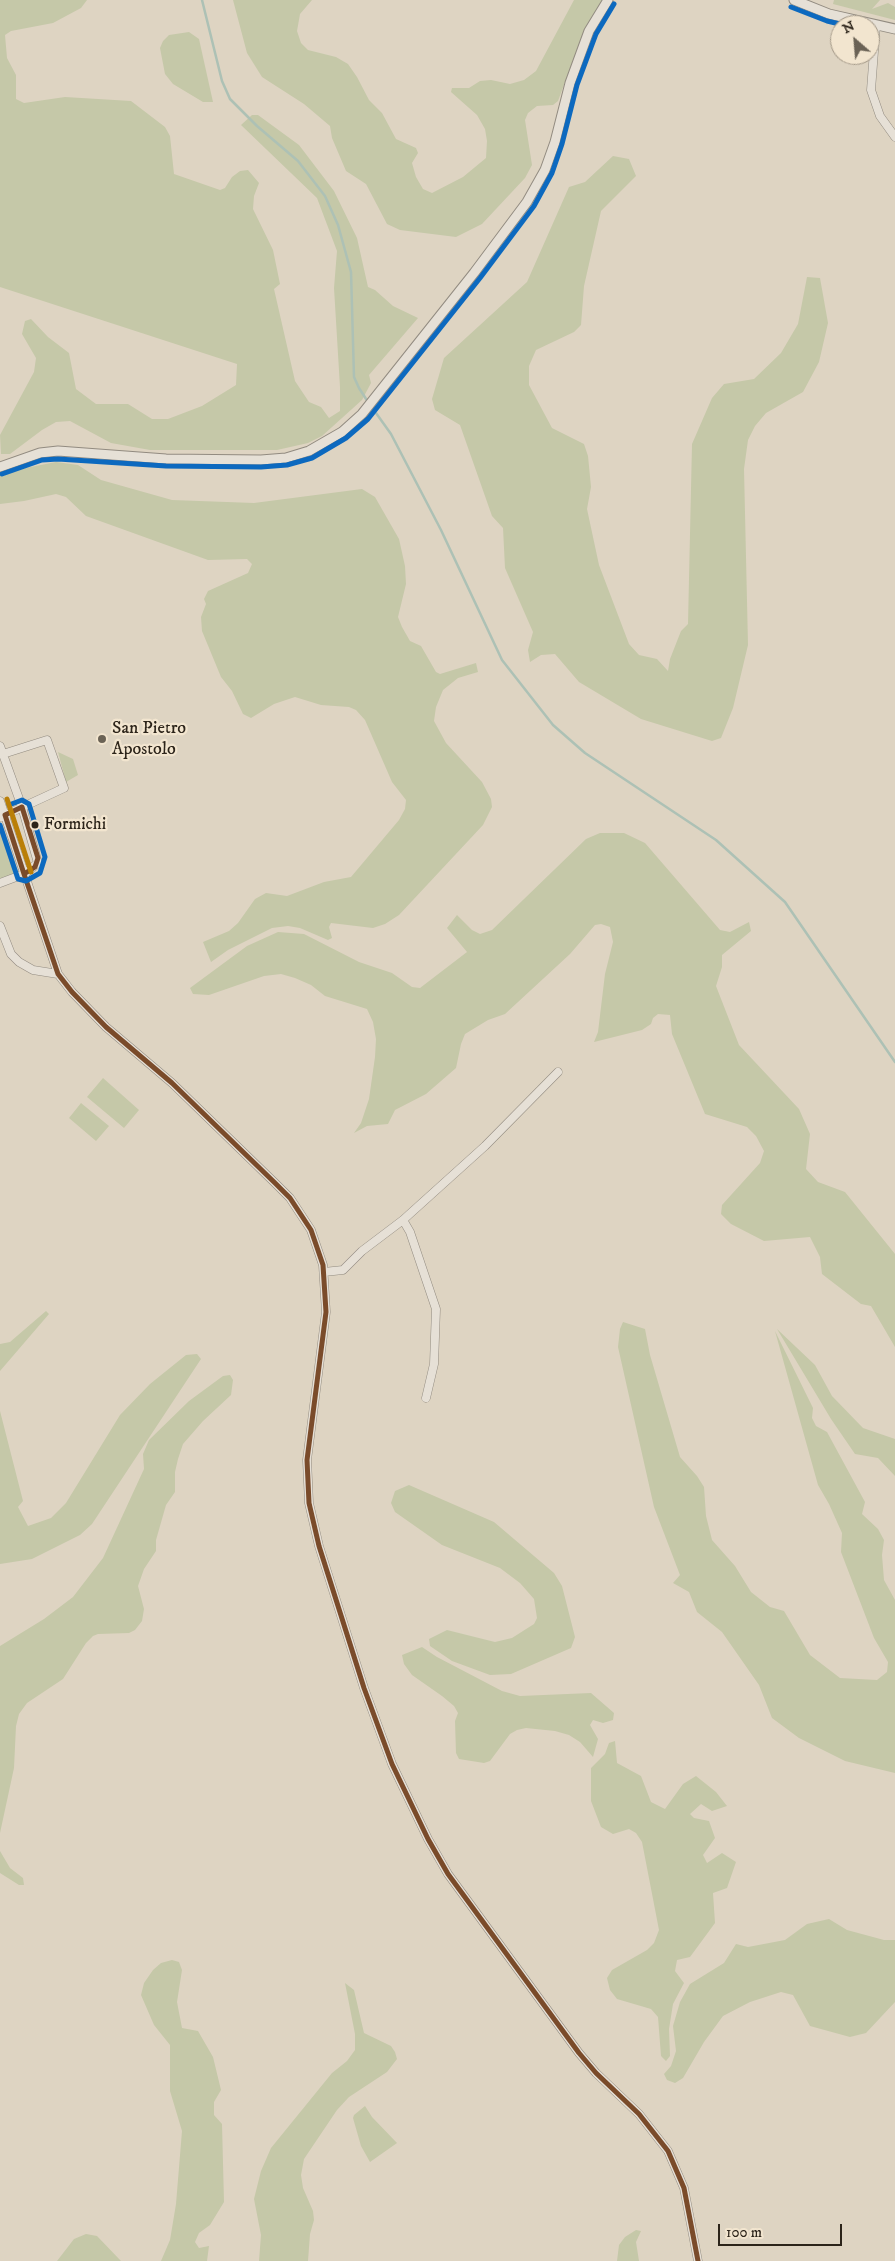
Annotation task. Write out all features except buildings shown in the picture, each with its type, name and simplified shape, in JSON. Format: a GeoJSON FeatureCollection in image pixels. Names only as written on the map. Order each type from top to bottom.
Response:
{"type":"FeatureCollection","features":[{"type":"Feature","properties":{"kind":"street"},"geometry":{"type":"LineString","coordinates":[[0,467],[40,453],[58,451],[166,459],[262,460],[286,458],[309,451],[342,432],[362,414],[474,274],[527,202],[545,170],[555,142],[570,83],[590,31],[608,0]]}},
{"type":"Feature","properties":{"kind":"street"},"geometry":{"type":"LineString","coordinates":[[794,0],[833,15]]}},
{"type":"Feature","properties":{"kind":"street"},"geometry":{"type":"LineString","coordinates":[[880,26],[895,28]]}},
{"type":"Feature","properties":{"kind":"street"},"geometry":{"type":"LineString","coordinates":[[873,65],[871,90],[880,116],[895,137]]}},
{"type":"Feature","properties":{"kind":"street"},"geometry":{"type":"LineString","coordinates":[[0,883],[24,874],[35,867],[38,858],[22,807],[1,750],[47,740],[64,788],[22,807],[2,816]]}},
{"type":"Feature","properties":{"kind":"street"},"geometry":{"type":"LineString","coordinates":[[0,801],[2,816],[58,974],[72,992],[106,1026],[172,1083],[290,1198],[311,1230],[324,1272],[326,1312],[308,1460],[309,1503],[318,1546],[364,1688],[392,1764],[428,1839],[448,1874],[579,2053],[596,2073],[639,2114],[668,2151],[684,2188],[698,2261]]}},
{"type":"Feature","properties":{"kind":"street"},"geometry":{"type":"LineString","coordinates":[[0,926],[11,954],[19,962],[33,970],[58,974]]}},
{"type":"Feature","properties":{"kind":"street"},"geometry":{"type":"LineString","coordinates":[[324,1272],[343,1270],[362,1251],[403,1220],[485,1146],[558,1072]]}},
{"type":"Feature","properties":{"kind":"street"},"geometry":{"type":"LineString","coordinates":[[403,1220],[410,1232],[436,1309],[434,1364],[426,1398]]}},
{"type":"Feature","properties":{"kind":"green space"},"geometry":{"type":"Polygon","coordinates":[[[0,0],[87,0],[81,8],[53,23],[11,31],[5,35],[7,58],[16,75],[16,99],[24,103],[65,97],[131,101],[165,127],[170,136],[174,174],[220,190],[225,188],[232,177],[240,171],[248,170],[259,183],[254,196],[253,209],[273,250],[280,284],[274,289],[295,381],[309,402],[321,407],[329,418],[340,411],[334,288],[337,251],[317,198],[241,125],[252,115],[258,115],[299,145],[334,191],[357,238],[368,287],[375,290],[393,306],[418,318],[369,375],[371,383],[362,400],[322,436],[308,443],[277,450],[150,450],[111,443],[70,421],[56,422],[10,454],[1,454],[0,435],[34,372],[36,358],[22,334],[25,321],[31,319],[48,337],[69,353],[76,389],[96,404],[128,404],[152,419],[168,419],[202,406],[236,385],[237,364],[0,287],[0,0]]]}},
{"type":"Feature","properties":{"kind":"green space"},"geometry":{"type":"Polygon","coordinates":[[[233,0],[312,0],[300,14],[297,31],[301,43],[308,50],[336,57],[348,64],[369,100],[382,113],[396,139],[416,148],[418,153],[412,163],[416,177],[423,189],[432,193],[463,177],[486,158],[487,141],[485,129],[477,115],[451,92],[452,88],[469,88],[480,81],[491,80],[510,84],[524,80],[536,71],[574,0],[605,0],[579,44],[558,101],[553,105],[537,106],[528,113],[525,120],[532,165],[525,178],[482,224],[456,237],[400,230],[387,224],[366,184],[346,171],[332,138],[330,126],[304,104],[262,77],[247,53],[233,0]]]}},
{"type":"Feature","properties":{"kind":"green space"},"geometry":{"type":"Polygon","coordinates":[[[834,0],[880,0],[872,9],[888,3],[895,7],[895,20],[880,15],[833,4],[834,0]]]}},
{"type":"Feature","properties":{"kind":"green space"},"geometry":{"type":"Polygon","coordinates":[[[189,32],[199,39],[213,102],[203,102],[173,84],[165,74],[160,48],[163,41],[169,35],[189,32]]]}},
{"type":"Feature","properties":{"kind":"green space"},"geometry":{"type":"Polygon","coordinates":[[[613,156],[629,159],[636,176],[601,211],[584,286],[581,325],[574,332],[536,350],[529,366],[529,385],[552,428],[584,444],[588,456],[591,487],[587,509],[599,565],[629,644],[639,655],[657,659],[668,671],[670,659],[681,631],[688,624],[692,444],[712,398],[724,384],[754,379],[781,353],[798,324],[807,277],[820,278],[828,323],[819,362],[803,392],[766,413],[755,426],[748,440],[744,469],[748,645],[733,708],[721,738],[712,741],[641,719],[579,682],[555,654],[541,655],[530,662],[528,650],[533,632],[505,568],[503,528],[492,516],[460,425],[435,410],[432,399],[444,358],[527,282],[569,187],[585,182],[613,156]]]}},
{"type":"Feature","properties":{"kind":"green space"},"geometry":{"type":"Polygon","coordinates":[[[56,462],[78,465],[101,480],[172,500],[254,503],[362,489],[375,497],[399,539],[405,566],[406,584],[398,617],[410,641],[421,646],[436,672],[440,674],[476,663],[478,672],[458,678],[443,690],[436,707],[434,721],[446,743],[482,782],[491,799],[492,807],[483,825],[399,915],[385,924],[373,928],[331,923],[329,927],[332,938],[328,940],[300,928],[288,926],[272,928],[228,950],[211,962],[203,942],[229,931],[238,923],[255,899],[266,893],[287,896],[324,882],[351,877],[399,820],[405,809],[406,800],[392,782],[365,720],[356,710],[349,707],[321,705],[295,697],[274,704],[251,718],[243,714],[232,691],[221,677],[202,631],[201,617],[206,604],[204,599],[208,591],[248,573],[252,564],[247,559],[208,560],[86,516],[66,497],[56,494],[0,504],[0,473],[56,462]]]}},
{"type":"Feature","properties":{"kind":"green space"},"geometry":{"type":"Polygon","coordinates":[[[58,752],[73,759],[78,775],[66,782],[58,752]]]}},
{"type":"Feature","properties":{"kind":"green space"},"geometry":{"type":"Polygon","coordinates":[[[0,827],[17,873],[0,879],[0,827]]]}},
{"type":"Feature","properties":{"kind":"green space"},"geometry":{"type":"Polygon","coordinates":[[[600,833],[624,833],[645,843],[720,930],[730,932],[749,922],[751,931],[722,955],[722,967],[716,986],[739,1045],[799,1109],[810,1134],[806,1169],[818,1182],[845,1192],[895,1254],[895,1347],[871,1306],[861,1304],[822,1274],[820,1257],[810,1237],[764,1241],[731,1224],[721,1214],[722,1205],[760,1163],[764,1151],[756,1136],[747,1127],[705,1114],[672,1034],[670,1015],[658,1014],[653,1018],[651,1024],[642,1030],[594,1042],[598,1032],[605,974],[613,942],[610,927],[601,924],[595,925],[570,954],[505,1014],[488,1020],[465,1034],[456,1068],[426,1094],[395,1110],[388,1124],[367,1126],[354,1133],[361,1123],[369,1099],[375,1057],[376,1039],[373,1022],[367,1009],[325,996],[311,985],[281,974],[264,976],[209,995],[193,994],[190,988],[247,946],[278,932],[304,934],[359,962],[392,973],[412,987],[420,988],[467,952],[447,928],[457,915],[472,930],[480,934],[492,930],[586,839],[600,833]]]}},
{"type":"Feature","properties":{"kind":"green space"},"geometry":{"type":"Polygon","coordinates":[[[103,1078],[139,1110],[124,1128],[87,1097],[103,1078]]]}},
{"type":"Feature","properties":{"kind":"green space"},"geometry":{"type":"Polygon","coordinates":[[[81,1103],[109,1126],[96,1141],[69,1118],[81,1103]]]}},
{"type":"Feature","properties":{"kind":"green space"},"geometry":{"type":"Polygon","coordinates":[[[46,1311],[49,1314],[0,1371],[0,1344],[10,1342],[46,1311]]]}},
{"type":"Feature","properties":{"kind":"green space"},"geometry":{"type":"Polygon","coordinates":[[[623,1322],[645,1329],[650,1355],[680,1457],[704,1487],[706,1516],[712,1540],[735,1566],[751,1592],[770,1607],[784,1611],[810,1655],[840,1678],[877,1680],[887,1672],[888,1662],[874,1638],[841,1552],[842,1533],[818,1485],[775,1331],[813,1408],[812,1418],[816,1426],[827,1432],[865,1502],[862,1514],[878,1529],[884,1540],[882,1555],[884,1580],[895,1600],[895,1773],[845,1761],[799,1738],[772,1718],[759,1685],[722,1632],[697,1612],[689,1592],[673,1583],[680,1575],[654,1507],[618,1347],[620,1329],[623,1322]]]}},
{"type":"Feature","properties":{"kind":"green space"},"geometry":{"type":"Polygon","coordinates":[[[777,1329],[815,1365],[832,1396],[863,1428],[895,1439],[895,1476],[878,1458],[855,1454],[831,1419],[777,1329]]]}},
{"type":"Feature","properties":{"kind":"green space"},"geometry":{"type":"Polygon","coordinates":[[[197,1354],[201,1359],[92,1524],[80,1535],[32,1559],[0,1564],[0,1411],[23,1501],[18,1507],[28,1526],[51,1518],[66,1503],[120,1415],[150,1384],[186,1355],[197,1354]]]}},
{"type":"Feature","properties":{"kind":"green space"},"geometry":{"type":"Polygon","coordinates":[[[230,1375],[233,1380],[231,1395],[203,1421],[183,1444],[175,1472],[175,1492],[166,1505],[156,1540],[156,1551],[144,1569],[138,1586],[144,1609],[142,1621],[135,1630],[129,1633],[98,1634],[93,1636],[86,1643],[63,1679],[27,1703],[19,1714],[16,1726],[14,1768],[0,1833],[0,1646],[44,1619],[73,1597],[103,1558],[144,1469],[143,1454],[149,1440],[189,1401],[223,1376],[230,1375]]]}},
{"type":"Feature","properties":{"kind":"green space"},"geometry":{"type":"Polygon","coordinates":[[[409,1485],[494,1522],[554,1573],[562,1586],[575,1637],[571,1648],[511,1674],[490,1675],[452,1661],[430,1646],[429,1639],[447,1630],[495,1642],[512,1638],[534,1624],[537,1618],[534,1599],[520,1583],[500,1568],[442,1545],[395,1512],[391,1503],[395,1491],[409,1485]]]}},
{"type":"Feature","properties":{"kind":"green space"},"geometry":{"type":"Polygon","coordinates":[[[422,1647],[437,1657],[502,1691],[520,1696],[591,1693],[614,1713],[613,1720],[603,1723],[593,1720],[590,1725],[598,1739],[593,1757],[580,1742],[569,1735],[555,1731],[526,1728],[510,1734],[490,1761],[484,1763],[459,1759],[456,1753],[455,1721],[458,1713],[454,1706],[412,1675],[404,1664],[402,1655],[422,1647]]]}},
{"type":"Feature","properties":{"kind":"green space"},"geometry":{"type":"Polygon","coordinates":[[[615,1741],[617,1763],[641,1776],[651,1802],[665,1809],[683,1784],[696,1776],[716,1792],[727,1806],[712,1811],[701,1804],[690,1814],[694,1818],[709,1821],[715,1838],[703,1855],[707,1863],[722,1853],[736,1862],[727,1888],[713,1893],[715,1923],[690,1957],[677,1960],[675,1971],[684,1983],[673,2004],[669,2029],[670,2056],[666,2061],[661,2056],[658,2017],[651,2009],[617,1999],[610,1990],[607,1978],[612,1970],[647,1950],[654,1943],[659,1930],[642,1842],[636,1833],[629,1829],[613,1834],[601,1827],[591,1801],[591,1768],[605,1754],[609,1743],[615,1741]]]}},
{"type":"Feature","properties":{"kind":"green space"},"geometry":{"type":"Polygon","coordinates":[[[0,1851],[10,1868],[23,1878],[24,1885],[19,1885],[0,1873],[0,1851]]]}},
{"type":"Feature","properties":{"kind":"green space"},"geometry":{"type":"Polygon","coordinates":[[[829,1919],[847,1930],[884,1940],[895,1940],[895,2002],[866,2033],[850,2037],[810,2026],[793,1995],[781,1992],[750,2002],[723,2016],[704,2042],[683,2078],[675,2083],[667,2080],[664,2074],[671,2066],[676,2051],[673,2026],[680,2002],[690,1984],[724,1963],[736,1944],[748,1947],[785,1940],[807,1924],[829,1919]]]}},
{"type":"Feature","properties":{"kind":"green space"},"geometry":{"type":"Polygon","coordinates":[[[172,1960],[179,1962],[182,1970],[177,2002],[182,2028],[198,2031],[213,2057],[221,2090],[214,2102],[214,2115],[222,2124],[224,2202],[210,2225],[199,2233],[195,2242],[199,2248],[209,2246],[207,2261],[161,2261],[170,2240],[176,2204],[182,2131],[170,2091],[170,2045],[154,2025],[141,1995],[144,1983],[153,1970],[161,1963],[172,1960]]]}},
{"type":"Feature","properties":{"kind":"green space"},"geometry":{"type":"Polygon","coordinates":[[[345,1983],[354,1990],[364,2033],[391,2046],[397,2059],[387,2072],[349,2097],[337,2110],[304,2159],[301,2175],[303,2188],[313,2211],[314,2220],[310,2234],[308,2261],[259,2261],[261,2235],[254,2199],[261,2171],[271,2148],[332,2073],[347,2061],[355,2050],[355,2034],[345,1983]]]}},
{"type":"Feature","properties":{"kind":"green space"},"geometry":{"type":"Polygon","coordinates":[[[365,2106],[372,2117],[397,2143],[370,2162],[361,2146],[353,2118],[365,2106]]]}},
{"type":"Feature","properties":{"kind":"green space"},"geometry":{"type":"Polygon","coordinates":[[[636,2230],[641,2231],[636,2242],[639,2261],[617,2261],[619,2245],[625,2237],[636,2230]]]}},
{"type":"Feature","properties":{"kind":"green space"},"geometry":{"type":"Polygon","coordinates":[[[86,2234],[97,2236],[121,2261],[57,2261],[74,2239],[86,2234]]]}},
{"type":"Feature","properties":{"kind":"waterway"},"geometry":{"type":"LineString","coordinates":[[202,0],[222,81],[230,99],[257,126],[298,161],[325,196],[338,225],[351,272],[354,377],[368,402]]}},
{"type":"Feature","properties":{"kind":"waterway"},"geometry":{"type":"LineString","coordinates":[[371,406],[391,434],[441,530],[502,660],[553,725],[585,753],[716,840],[785,902],[895,1062]]}},
{"type":"Feature","properties":{"kind":"transit line"},"geometry":{"type":"LineString","coordinates":[[2,474],[42,460],[58,459],[166,466],[261,467],[287,465],[312,458],[346,438],[368,419],[480,278],[534,206],[552,173],[562,144],[577,85],[596,34],[614,4]]}},
{"type":"Feature","properties":{"kind":"transit line"},"geometry":{"type":"LineString","coordinates":[[791,7],[830,22]]}},
{"type":"Feature","properties":{"kind":"transit line"},"geometry":{"type":"LineString","coordinates":[[7,799],[31,872]]}},
{"type":"Feature","properties":{"kind":"transit line"},"geometry":{"type":"LineString","coordinates":[[0,825],[18,879],[26,881],[40,873],[45,857],[29,804],[22,800],[9,805]]}},
{"type":"Feature","properties":{"kind":"transit line"},"geometry":{"type":"LineString","coordinates":[[22,807],[38,858],[35,867],[24,874],[5,815],[22,807]]}},
{"type":"Feature","properties":{"kind":"transit line"},"geometry":{"type":"LineString","coordinates":[[24,874],[58,974],[72,992],[106,1027],[172,1083],[275,1183],[290,1198],[311,1230],[323,1265],[326,1312],[307,1460],[309,1503],[319,1546],[364,1688],[392,1764],[428,1839],[448,1874],[579,2053],[596,2073],[639,2114],[668,2151],[684,2188],[698,2261]]}},
{"type":"Feature","properties":{"kind":"place","name":"San Pietro Apostolo"},"geometry":{"type":"Point","coordinates":[102,739]}},
{"type":"Feature","properties":{"kind":"place","name":"Formichi"},"geometry":{"type":"Point","coordinates":[35,825]}}]}
